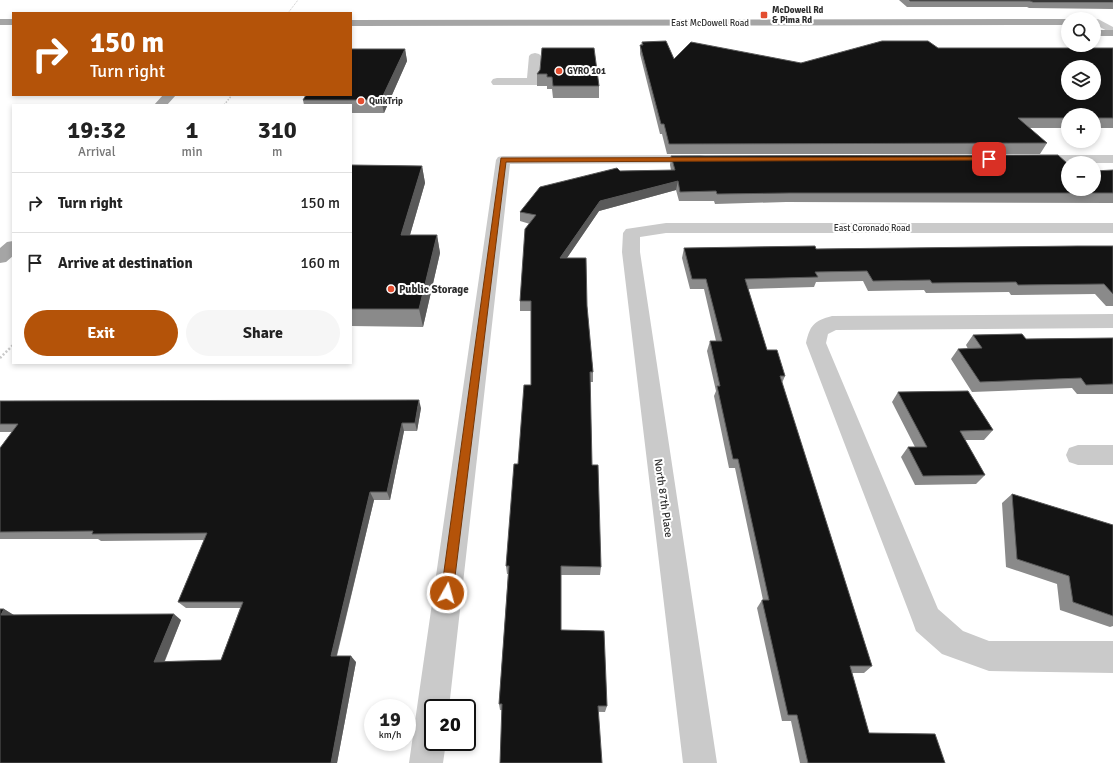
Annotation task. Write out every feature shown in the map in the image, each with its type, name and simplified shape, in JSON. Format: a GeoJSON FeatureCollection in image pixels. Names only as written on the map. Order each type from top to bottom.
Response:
{"type":"FeatureCollection","features":[{"type":"Feature","properties":{"kind":"main road"},"geometry":{"type":"LineString","coordinates":[[0,22],[12,22]]}},
{"type":"Feature","properties":{"kind":"main road"},"geometry":{"type":"LineString","coordinates":[[915,22],[928,33]]}},
{"type":"Feature","properties":{"kind":"main road","name":"East McDowell Road"},"geometry":{"type":"LineString","coordinates":[[352,23],[1061,22]]}},
{"type":"Feature","properties":{"kind":"main road"},"geometry":{"type":"LineString","coordinates":[[1101,22],[1113,22]]}},
{"type":"Feature","properties":{"kind":"main road"},"geometry":{"type":"LineString","coordinates":[[618,23],[619,34]]}},
{"type":"Feature","properties":{"kind":"main road"},"geometry":{"type":"LineString","coordinates":[[1101,33],[1113,32]]}},
{"type":"Feature","properties":{"kind":"main road"},"geometry":{"type":"LineString","coordinates":[[161,104],[169,96]]}},
{"type":"Feature","properties":{"kind":"main road"},"geometry":{"type":"LineString","coordinates":[[0,258],[12,247]]}},
{"type":"Feature","properties":{"kind":"street"},"geometry":{"type":"LineString","coordinates":[[1101,25],[1113,32]]}},
{"type":"Feature","properties":{"kind":"street"},"geometry":{"type":"LineString","coordinates":[[497,82],[533,82],[535,56]]}},
{"type":"Feature","properties":{"kind":"street"},"geometry":{"type":"LineString","coordinates":[[426,763],[503,160],[719,159]]}},
{"type":"Feature","properties":{"kind":"street"},"geometry":{"type":"LineString","coordinates":[[1013,159],[1113,159]]}},
{"type":"Feature","properties":{"kind":"street","name":"East Coronado Road"},"geometry":{"type":"LineString","coordinates":[[632,233],[666,228],[1113,228]]}},
{"type":"Feature","properties":{"kind":"street","name":"North 87th Place"},"geometry":{"type":"LineString","coordinates":[[632,233],[631,252],[700,763]]}},
{"type":"Feature","properties":{"kind":"street"},"geometry":{"type":"LineString","coordinates":[[1113,321],[832,323],[819,330],[816,343],[927,620],[953,643],[989,656],[1113,657]]}},
{"type":"Feature","properties":{"kind":"street"},"geometry":{"type":"LineString","coordinates":[[1078,455],[1113,455]]}},
{"type":"Feature","properties":{"kind":"path"},"geometry":{"type":"LineString","coordinates":[[289,12],[298,0]]}},
{"type":"Feature","properties":{"kind":"path"},"geometry":{"type":"LineString","coordinates":[[225,104],[231,96]]}},
{"type":"Feature","properties":{"kind":"path"},"geometry":{"type":"LineString","coordinates":[[0,358],[12,346]]}},
{"type":"Feature","properties":{"kind":"building"},"geometry":{"type":"Polygon","coordinates":[[[909,0],[1113,0],[1113,2],[910,1],[909,0]]]}},
{"type":"Feature","properties":{"kind":"building"},"geometry":{"type":"Polygon","coordinates":[[[666,41],[674,59],[691,42],[801,63],[882,41],[928,41],[938,48],[1061,48],[1061,52],[1101,52],[1101,48],[1113,48],[1113,118],[1101,118],[1101,108],[1061,108],[1061,118],[1018,118],[1047,143],[669,144],[664,124],[661,124],[640,45],[643,45],[642,42],[666,41]]]}},
{"type":"Feature","properties":{"kind":"building","name":"GYRO 101"},"geometry":{"type":"Polygon","coordinates":[[[542,48],[594,48],[599,86],[553,86],[552,77],[547,77],[547,74],[537,74],[540,70],[542,48]]]}},
{"type":"Feature","properties":{"kind":"building"},"geometry":{"type":"Polygon","coordinates":[[[352,49],[405,49],[381,100],[303,100],[305,96],[352,96],[352,49]]]}},
{"type":"Feature","properties":{"kind":"building"},"geometry":{"type":"Polygon","coordinates":[[[1058,155],[1061,158],[1061,193],[717,194],[716,191],[680,192],[678,181],[600,201],[560,258],[586,258],[587,306],[593,372],[590,372],[592,465],[598,465],[601,567],[561,566],[561,630],[604,631],[607,706],[598,706],[602,763],[500,763],[502,704],[499,704],[509,566],[506,566],[514,464],[518,464],[524,385],[531,385],[531,301],[520,301],[525,229],[536,215],[520,212],[540,187],[617,168],[620,171],[675,170],[671,156],[1058,155]]]}},
{"type":"Feature","properties":{"kind":"building","name":"Public Storage"},"geometry":{"type":"Polygon","coordinates":[[[352,165],[422,166],[401,235],[437,235],[419,309],[352,309],[352,165]]]}},
{"type":"Feature","properties":{"kind":"building"},"geometry":{"type":"Polygon","coordinates":[[[1113,170],[1113,193],[1101,193],[1101,171],[1113,170]]]}},
{"type":"Feature","properties":{"kind":"building"},"geometry":{"type":"Polygon","coordinates":[[[815,246],[816,249],[1113,246],[1113,294],[1104,284],[1018,285],[1016,282],[932,283],[930,280],[873,281],[867,271],[815,272],[818,277],[745,279],[767,350],[777,350],[785,376],[780,376],[872,666],[850,666],[869,733],[935,734],[945,763],[808,763],[797,715],[788,715],[762,600],[769,600],[738,459],[733,459],[717,386],[720,386],[710,341],[722,341],[706,279],[692,279],[684,248],[815,246]]]}},
{"type":"Feature","properties":{"kind":"building"},"geometry":{"type":"Polygon","coordinates":[[[1022,334],[1026,339],[1113,338],[1113,384],[1086,385],[1081,378],[980,382],[958,349],[982,348],[973,335],[1022,334]]]}},
{"type":"Feature","properties":{"kind":"building"},"geometry":{"type":"Polygon","coordinates":[[[968,391],[993,430],[960,431],[985,475],[923,476],[908,447],[927,447],[898,392],[968,391]]]}},
{"type":"Feature","properties":{"kind":"building"},"geometry":{"type":"Polygon","coordinates":[[[419,400],[415,423],[402,423],[387,492],[370,492],[331,656],[351,656],[331,763],[0,763],[0,609],[4,609],[1,615],[174,614],[154,662],[221,660],[243,602],[178,602],[207,533],[92,534],[93,531],[0,532],[0,448],[18,424],[0,424],[0,401],[419,400]]]}},
{"type":"Feature","properties":{"kind":"building"},"geometry":{"type":"Polygon","coordinates":[[[1012,494],[1113,525],[1113,616],[1073,602],[1069,576],[1017,559],[1012,494]]]}},
{"type":"Feature","properties":{"kind":"place","name":"McDowell Rd & Pima Rd"},"geometry":{"type":"Point","coordinates":[764,15]}},
{"type":"Feature","properties":{"kind":"place","name":"GYRO 101"},"geometry":{"type":"Point","coordinates":[559,71]}},
{"type":"Feature","properties":{"kind":"place","name":"QuikTrip"},"geometry":{"type":"Point","coordinates":[361,101]}},
{"type":"Feature","properties":{"kind":"place","name":"Public Storage"},"geometry":{"type":"Point","coordinates":[391,289]}},
{"type":"Feature","properties":{"kind":"route"},"geometry":{"type":"LineString","coordinates":[[447,593],[503,160],[989,159]]}}]}
